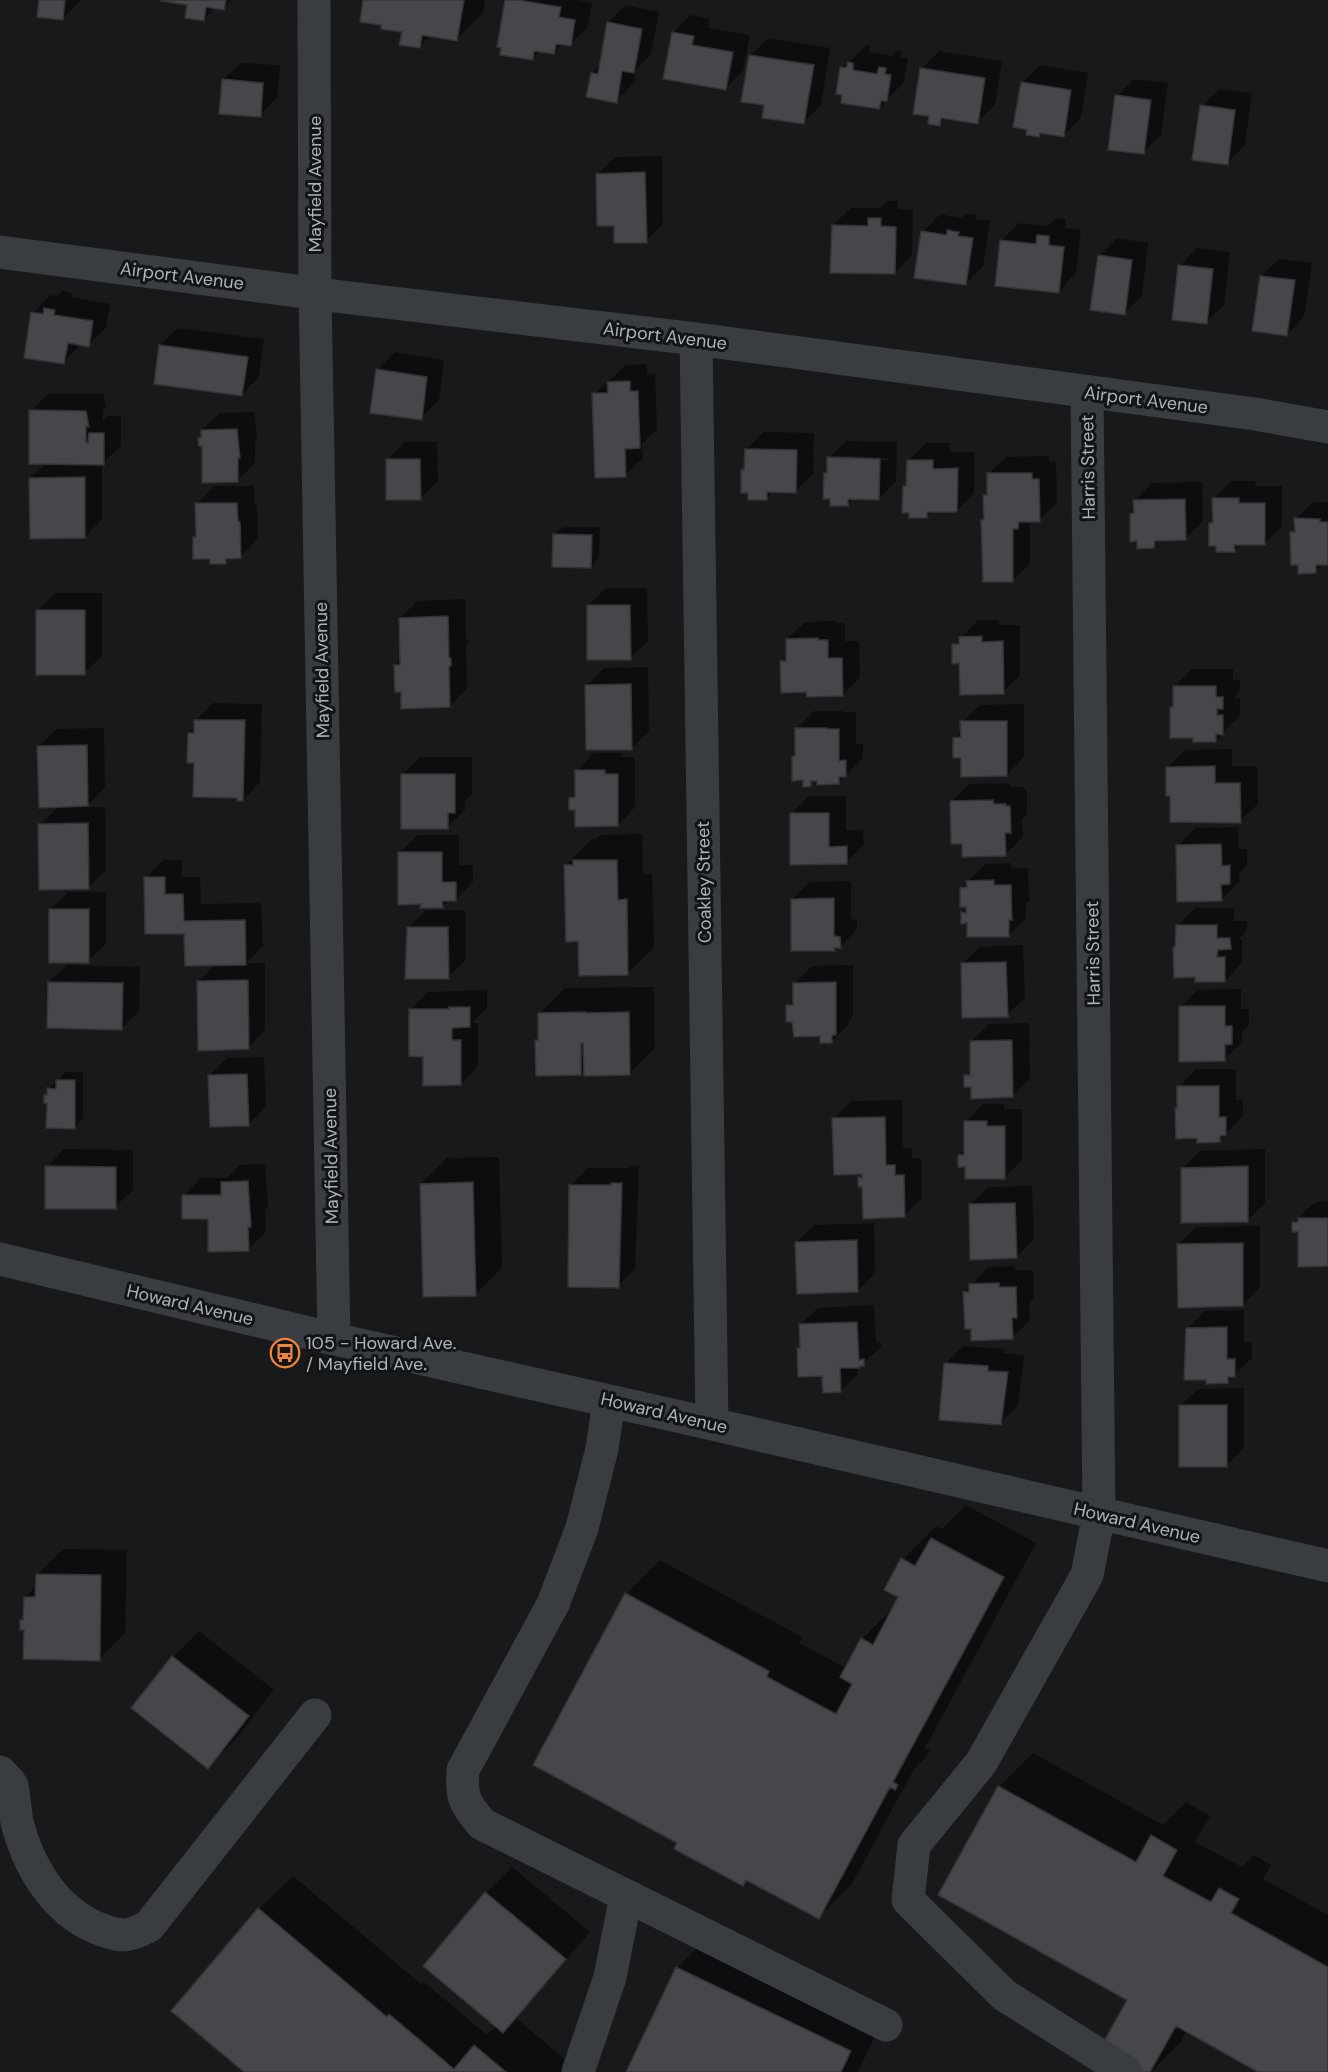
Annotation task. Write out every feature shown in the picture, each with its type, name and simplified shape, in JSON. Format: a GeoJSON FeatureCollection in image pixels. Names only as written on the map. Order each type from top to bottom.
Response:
{"type":"FeatureCollection","features":[{"type":"Feature","properties":{"kind":"street","name":"Mayfield Avenue"},"geometry":{"type":"LineString","coordinates":[[314,0],[315,293],[334,1340]]}},
{"type":"Feature","properties":{"kind":"street","name":"Airport Avenue"},"geometry":{"type":"LineString","coordinates":[[0,252],[696,339],[1255,414],[1328,427]]}},
{"type":"Feature","properties":{"kind":"street","name":"Coakley Street"},"geometry":{"type":"LineString","coordinates":[[696,339],[712,1424]]}},
{"type":"Feature","properties":{"kind":"street","name":"Harris Street"},"geometry":{"type":"LineString","coordinates":[[1087,392],[1099,1514],[1087,1575],[981,1763],[914,1845],[908,1900],[1004,1995],[1126,2072]]}},
{"type":"Feature","properties":{"kind":"street","name":"Howard Avenue"},"geometry":{"type":"LineString","coordinates":[[0,1259],[334,1340],[712,1424],[1328,1566]]}},
{"type":"Feature","properties":{"kind":"street"},"geometry":{"type":"LineString","coordinates":[[609,1401],[602,1449],[582,1528],[553,1604],[463,1770],[462,1790],[466,1805],[482,1824],[886,2025]]}},
{"type":"Feature","properties":{"kind":"street"},"geometry":{"type":"LineString","coordinates":[[0,1772],[12,1786],[14,1809],[21,1839],[40,1878],[59,1903],[84,1923],[116,1936],[135,1934],[149,1926],[315,1715]]}},
{"type":"Feature","properties":{"kind":"street"},"geometry":{"type":"LineString","coordinates":[[578,2072],[610,1977],[626,1896]]}},
{"type":"Feature","properties":{"kind":"building"},"geometry":{"type":"Polygon","coordinates":[[[39,0],[65,0],[63,20],[37,17],[39,0]]]}},
{"type":"Feature","properties":{"kind":"building"},"geometry":{"type":"Polygon","coordinates":[[[162,0],[226,0],[224,10],[206,7],[204,21],[185,18],[187,5],[162,0]]]}},
{"type":"Feature","properties":{"kind":"building"},"geometry":{"type":"Polygon","coordinates":[[[363,0],[464,0],[457,41],[422,35],[420,48],[399,45],[402,32],[381,29],[381,25],[360,22],[363,0]]]}},
{"type":"Feature","properties":{"kind":"building"},"geometry":{"type":"Polygon","coordinates":[[[505,0],[561,7],[559,17],[575,20],[571,46],[556,44],[554,54],[534,51],[533,60],[500,55],[501,48],[497,47],[505,0]]]}},
{"type":"Feature","properties":{"kind":"building"},"geometry":{"type":"Polygon","coordinates":[[[607,22],[642,29],[634,73],[622,71],[617,103],[586,97],[591,73],[598,74],[607,22]]]}},
{"type":"Feature","properties":{"kind":"building"},"geometry":{"type":"Polygon","coordinates":[[[672,32],[694,36],[692,45],[733,52],[726,90],[663,79],[672,32]]]}},
{"type":"Feature","properties":{"kind":"building"},"geometry":{"type":"Polygon","coordinates":[[[749,55],[814,65],[804,124],[762,118],[764,105],[741,102],[749,55]]]}},
{"type":"Feature","properties":{"kind":"building"},"geometry":{"type":"Polygon","coordinates":[[[848,62],[853,63],[853,70],[877,74],[879,67],[886,68],[885,74],[891,75],[887,101],[881,101],[879,109],[841,103],[842,95],[836,94],[840,67],[846,68],[848,62]]]}},
{"type":"Feature","properties":{"kind":"building"},"geometry":{"type":"Polygon","coordinates":[[[920,68],[985,78],[978,124],[941,118],[940,126],[928,124],[929,116],[913,114],[920,68]]]}},
{"type":"Feature","properties":{"kind":"building"},"geometry":{"type":"Polygon","coordinates":[[[222,79],[263,83],[261,117],[219,114],[222,79]]]}},
{"type":"Feature","properties":{"kind":"building"},"geometry":{"type":"Polygon","coordinates":[[[1021,82],[1071,90],[1064,137],[1040,133],[1039,137],[1026,135],[1027,130],[1013,127],[1021,82]]]}},
{"type":"Feature","properties":{"kind":"building"},"geometry":{"type":"Polygon","coordinates":[[[1115,95],[1151,100],[1144,154],[1108,150],[1115,95]]]}},
{"type":"Feature","properties":{"kind":"building"},"geometry":{"type":"Polygon","coordinates":[[[1200,105],[1235,110],[1228,165],[1192,160],[1200,105]]]}},
{"type":"Feature","properties":{"kind":"building"},"geometry":{"type":"Polygon","coordinates":[[[645,172],[647,243],[614,243],[614,226],[597,226],[596,174],[645,172]]]}},
{"type":"Feature","properties":{"kind":"building"},"geometry":{"type":"Polygon","coordinates":[[[868,218],[881,218],[881,226],[896,227],[895,274],[830,273],[832,225],[868,226],[868,218]]]}},
{"type":"Feature","properties":{"kind":"building"},"geometry":{"type":"Polygon","coordinates":[[[947,230],[959,232],[958,236],[973,238],[966,285],[914,278],[921,231],[947,235],[947,230]]]}},
{"type":"Feature","properties":{"kind":"building"},"geometry":{"type":"Polygon","coordinates":[[[1037,235],[1049,236],[1049,245],[1064,247],[1059,293],[995,286],[1000,240],[1036,244],[1037,235]]]}},
{"type":"Feature","properties":{"kind":"building"},"geometry":{"type":"Polygon","coordinates":[[[1098,255],[1132,260],[1125,315],[1090,310],[1098,255]]]}},
{"type":"Feature","properties":{"kind":"building"},"geometry":{"type":"Polygon","coordinates":[[[1178,265],[1213,269],[1207,324],[1172,320],[1178,265]]]}},
{"type":"Feature","properties":{"kind":"building"},"geometry":{"type":"Polygon","coordinates":[[[1260,276],[1295,280],[1287,336],[1252,331],[1260,276]]]}},
{"type":"Feature","properties":{"kind":"building"},"geometry":{"type":"Polygon","coordinates":[[[44,308],[55,310],[54,315],[93,321],[89,347],[68,343],[64,364],[24,358],[31,312],[43,314],[44,308]]]}},
{"type":"Feature","properties":{"kind":"building"},"geometry":{"type":"Polygon","coordinates":[[[159,345],[248,357],[242,396],[154,384],[159,345]]]}},
{"type":"Feature","properties":{"kind":"building"},"geometry":{"type":"Polygon","coordinates":[[[376,369],[427,377],[422,420],[370,413],[376,369]]]}},
{"type":"Feature","properties":{"kind":"building"},"geometry":{"type":"Polygon","coordinates":[[[630,381],[630,391],[638,391],[640,448],[625,449],[626,477],[595,478],[592,393],[608,393],[607,382],[630,381]]]}},
{"type":"Feature","properties":{"kind":"building"},"geometry":{"type":"Polygon","coordinates":[[[29,410],[86,411],[89,427],[86,426],[86,443],[88,443],[89,433],[104,433],[104,465],[29,464],[29,410]]]}},
{"type":"Feature","properties":{"kind":"building"},"geometry":{"type":"Polygon","coordinates":[[[237,429],[240,458],[238,458],[238,482],[202,483],[202,446],[199,446],[198,438],[201,438],[201,430],[237,429]]]}},
{"type":"Feature","properties":{"kind":"building"},"geometry":{"type":"Polygon","coordinates":[[[745,449],[797,450],[796,493],[767,492],[767,500],[748,500],[748,493],[741,493],[741,470],[744,470],[745,449]]]}},
{"type":"Feature","properties":{"kind":"building"},"geometry":{"type":"Polygon","coordinates":[[[827,457],[880,459],[879,500],[848,499],[848,506],[830,506],[830,499],[823,499],[827,457]]]}},
{"type":"Feature","properties":{"kind":"building"},"geometry":{"type":"Polygon","coordinates":[[[386,459],[420,459],[421,500],[386,500],[386,459]]]}},
{"type":"Feature","properties":{"kind":"building"},"geometry":{"type":"Polygon","coordinates":[[[907,460],[933,460],[933,469],[958,468],[957,512],[927,512],[927,518],[909,518],[909,513],[902,513],[907,460]]]}},
{"type":"Feature","properties":{"kind":"building"},"geometry":{"type":"Polygon","coordinates":[[[987,473],[1032,473],[1032,479],[1039,479],[1040,522],[1019,522],[1018,529],[1013,529],[1013,582],[983,582],[981,520],[984,520],[983,495],[987,495],[987,473]]]}},
{"type":"Feature","properties":{"kind":"building"},"geometry":{"type":"Polygon","coordinates":[[[85,477],[85,538],[30,539],[29,478],[85,477]]]}},
{"type":"Feature","properties":{"kind":"building"},"geometry":{"type":"Polygon","coordinates":[[[1212,498],[1239,498],[1239,503],[1265,503],[1265,545],[1234,545],[1235,552],[1216,552],[1216,546],[1209,546],[1209,523],[1213,523],[1212,498]]]}},
{"type":"Feature","properties":{"kind":"building"},"geometry":{"type":"Polygon","coordinates":[[[1185,499],[1186,540],[1155,541],[1154,548],[1137,549],[1137,541],[1130,542],[1130,514],[1134,513],[1133,500],[1185,499]]]}},
{"type":"Feature","properties":{"kind":"building"},"geometry":{"type":"Polygon","coordinates":[[[195,503],[237,503],[241,558],[226,559],[226,564],[210,564],[210,559],[193,559],[193,537],[196,537],[195,503]]]}},
{"type":"Feature","properties":{"kind":"building"},"geometry":{"type":"Polygon","coordinates":[[[1294,518],[1320,519],[1320,522],[1328,522],[1328,565],[1316,565],[1316,573],[1298,574],[1298,565],[1291,565],[1290,532],[1295,532],[1294,518]]]}},
{"type":"Feature","properties":{"kind":"building"},"geometry":{"type":"Polygon","coordinates":[[[553,534],[592,535],[591,568],[552,567],[553,534]]]}},
{"type":"Feature","properties":{"kind":"building"},"geometry":{"type":"Polygon","coordinates":[[[587,605],[630,605],[631,660],[587,660],[587,605]]]}},
{"type":"Feature","properties":{"kind":"building"},"geometry":{"type":"Polygon","coordinates":[[[36,610],[85,610],[85,675],[36,675],[36,610]]]}},
{"type":"Feature","properties":{"kind":"building"},"geometry":{"type":"Polygon","coordinates":[[[448,616],[449,657],[451,659],[449,667],[450,707],[401,709],[401,692],[395,692],[394,665],[400,665],[399,618],[448,616]]]}},
{"type":"Feature","properties":{"kind":"building"},"geometry":{"type":"Polygon","coordinates":[[[982,636],[982,642],[1003,641],[1004,694],[960,695],[959,663],[952,664],[952,644],[959,644],[959,637],[982,636]]]}},
{"type":"Feature","properties":{"kind":"building"},"geometry":{"type":"Polygon","coordinates":[[[818,638],[818,640],[828,640],[828,658],[842,658],[843,696],[807,697],[806,692],[781,693],[780,661],[786,661],[786,639],[818,638]]]}},
{"type":"Feature","properties":{"kind":"building"},"geometry":{"type":"Polygon","coordinates":[[[631,684],[632,750],[586,750],[585,685],[631,684]]]}},
{"type":"Feature","properties":{"kind":"building"},"geometry":{"type":"Polygon","coordinates":[[[1173,686],[1216,686],[1216,697],[1223,697],[1223,709],[1217,709],[1217,715],[1223,715],[1223,735],[1216,734],[1216,742],[1193,742],[1193,738],[1170,738],[1173,686]]]}},
{"type":"Feature","properties":{"kind":"building"},"geometry":{"type":"Polygon","coordinates":[[[194,720],[245,720],[243,801],[237,801],[237,798],[193,797],[194,763],[187,763],[188,733],[194,733],[194,720]]]}},
{"type":"Feature","properties":{"kind":"building"},"geometry":{"type":"Polygon","coordinates":[[[960,721],[1007,721],[1007,776],[961,777],[961,758],[953,758],[953,738],[961,737],[960,721]]]}},
{"type":"Feature","properties":{"kind":"building"},"geometry":{"type":"Polygon","coordinates":[[[795,728],[839,729],[839,761],[846,760],[846,777],[839,777],[839,784],[817,785],[817,781],[811,781],[811,786],[803,787],[803,780],[792,781],[795,728]]]}},
{"type":"Feature","properties":{"kind":"building"},"geometry":{"type":"Polygon","coordinates":[[[87,745],[88,806],[39,808],[37,746],[87,745]]]}},
{"type":"Feature","properties":{"kind":"building"},"geometry":{"type":"Polygon","coordinates":[[[1215,766],[1215,783],[1240,783],[1241,823],[1170,822],[1170,796],[1166,796],[1166,767],[1215,766]]]}},
{"type":"Feature","properties":{"kind":"building"},"geometry":{"type":"Polygon","coordinates":[[[575,770],[605,770],[605,774],[618,774],[618,826],[575,827],[575,810],[569,810],[569,798],[575,797],[575,770]]]}},
{"type":"Feature","properties":{"kind":"building"},"geometry":{"type":"Polygon","coordinates":[[[401,774],[455,774],[455,813],[448,813],[448,829],[401,829],[401,774]]]}},
{"type":"Feature","properties":{"kind":"building"},"geometry":{"type":"Polygon","coordinates":[[[993,800],[994,804],[1010,806],[1011,833],[1005,833],[1006,856],[962,857],[962,844],[951,844],[950,801],[993,800]]]}},
{"type":"Feature","properties":{"kind":"building"},"geometry":{"type":"Polygon","coordinates":[[[790,813],[829,813],[829,847],[847,846],[847,864],[790,865],[790,813]]]}},
{"type":"Feature","properties":{"kind":"building"},"geometry":{"type":"Polygon","coordinates":[[[88,823],[89,889],[39,890],[38,824],[88,823]]]}},
{"type":"Feature","properties":{"kind":"building"},"geometry":{"type":"Polygon","coordinates":[[[1221,844],[1222,866],[1230,865],[1230,884],[1221,885],[1222,901],[1177,902],[1176,845],[1221,844]]]}},
{"type":"Feature","properties":{"kind":"building"},"geometry":{"type":"Polygon","coordinates":[[[398,852],[442,852],[442,882],[456,882],[456,901],[442,901],[443,908],[420,908],[421,904],[398,905],[398,852]]]}},
{"type":"Feature","properties":{"kind":"building"},"geometry":{"type":"Polygon","coordinates":[[[573,860],[617,860],[618,900],[627,899],[628,975],[579,976],[578,941],[566,942],[564,865],[573,865],[573,860]]]}},
{"type":"Feature","properties":{"kind":"building"},"geometry":{"type":"Polygon","coordinates":[[[144,877],[165,877],[165,894],[183,894],[184,921],[245,920],[246,965],[185,966],[184,934],[145,934],[144,877]]]}},
{"type":"Feature","properties":{"kind":"building"},"geometry":{"type":"Polygon","coordinates":[[[994,880],[994,885],[1011,885],[1012,920],[1009,920],[1009,937],[967,937],[967,923],[961,924],[961,912],[966,913],[966,907],[960,907],[960,888],[967,887],[966,881],[994,880]]]}},
{"type":"Feature","properties":{"kind":"building"},"geometry":{"type":"Polygon","coordinates":[[[834,898],[834,936],[840,937],[841,948],[834,948],[835,951],[791,951],[791,899],[834,898]]]}},
{"type":"Feature","properties":{"kind":"building"},"geometry":{"type":"Polygon","coordinates":[[[49,909],[89,909],[89,963],[49,963],[49,909]]]}},
{"type":"Feature","properties":{"kind":"building"},"geometry":{"type":"Polygon","coordinates":[[[1176,925],[1217,925],[1217,938],[1230,938],[1231,949],[1218,950],[1217,957],[1225,957],[1225,982],[1195,982],[1195,977],[1174,978],[1173,947],[1175,947],[1176,925]]]}},
{"type":"Feature","properties":{"kind":"building"},"geometry":{"type":"Polygon","coordinates":[[[407,927],[448,927],[449,979],[405,979],[407,927]]]}},
{"type":"Feature","properties":{"kind":"building"},"geometry":{"type":"Polygon","coordinates":[[[1006,962],[1008,1017],[962,1018],[961,963],[1006,962]]]}},
{"type":"Feature","properties":{"kind":"building"},"geometry":{"type":"Polygon","coordinates":[[[248,980],[249,1049],[198,1051],[197,981],[248,980]]]}},
{"type":"Feature","properties":{"kind":"building"},"geometry":{"type":"Polygon","coordinates":[[[48,982],[123,983],[122,1030],[47,1028],[48,982]]]}},
{"type":"Feature","properties":{"kind":"building"},"geometry":{"type":"Polygon","coordinates":[[[836,982],[836,1035],[832,1035],[832,1043],[820,1043],[820,1036],[794,1037],[792,1022],[786,1022],[786,1005],[793,1005],[793,983],[836,982]]]}},
{"type":"Feature","properties":{"kind":"building"},"geometry":{"type":"Polygon","coordinates":[[[1179,1006],[1225,1006],[1225,1026],[1232,1026],[1232,1044],[1225,1045],[1225,1061],[1179,1062],[1179,1006]]]}},
{"type":"Feature","properties":{"kind":"building"},"geometry":{"type":"Polygon","coordinates":[[[449,1007],[470,1007],[470,1027],[452,1028],[452,1040],[461,1040],[461,1085],[423,1086],[423,1057],[409,1056],[409,1009],[449,1009],[449,1007]]]}},
{"type":"Feature","properties":{"kind":"building"},"geometry":{"type":"Polygon","coordinates":[[[629,1012],[630,1075],[584,1076],[583,1043],[581,1043],[581,1075],[536,1076],[535,1040],[538,1040],[538,1013],[629,1012]]]}},
{"type":"Feature","properties":{"kind":"building"},"geometry":{"type":"Polygon","coordinates":[[[1012,1040],[1013,1097],[971,1099],[971,1087],[964,1087],[964,1075],[970,1075],[970,1041],[1012,1040]]]}},
{"type":"Feature","properties":{"kind":"building"},"geometry":{"type":"Polygon","coordinates":[[[247,1074],[249,1126],[210,1127],[208,1075],[247,1074]]]}},
{"type":"Feature","properties":{"kind":"building"},"geometry":{"type":"Polygon","coordinates":[[[56,1080],[75,1080],[75,1129],[46,1128],[47,1103],[44,1103],[44,1095],[47,1095],[47,1088],[56,1089],[56,1080]]]}},
{"type":"Feature","properties":{"kind":"building"},"geometry":{"type":"Polygon","coordinates":[[[1177,1086],[1219,1086],[1219,1117],[1226,1117],[1226,1135],[1220,1136],[1220,1142],[1197,1143],[1197,1138],[1176,1139],[1177,1086]]]}},
{"type":"Feature","properties":{"kind":"building"},"geometry":{"type":"Polygon","coordinates":[[[885,1117],[886,1165],[895,1165],[895,1175],[904,1175],[905,1217],[863,1219],[862,1187],[858,1187],[858,1177],[862,1178],[862,1174],[834,1175],[832,1118],[885,1117]]]}},
{"type":"Feature","properties":{"kind":"building"},"geometry":{"type":"Polygon","coordinates":[[[964,1121],[987,1121],[987,1126],[1005,1126],[1005,1179],[965,1179],[965,1167],[958,1167],[958,1155],[964,1155],[964,1121]]]}},
{"type":"Feature","properties":{"kind":"building"},"geometry":{"type":"Polygon","coordinates":[[[45,1166],[116,1167],[116,1209],[45,1209],[45,1166]]]}},
{"type":"Feature","properties":{"kind":"building"},"geometry":{"type":"Polygon","coordinates":[[[1248,1166],[1248,1222],[1181,1223],[1181,1168],[1248,1166]]]}},
{"type":"Feature","properties":{"kind":"building"},"geometry":{"type":"Polygon","coordinates":[[[248,1181],[251,1227],[248,1227],[249,1251],[208,1252],[208,1219],[182,1219],[182,1195],[221,1195],[221,1182],[248,1181]]]}},
{"type":"Feature","properties":{"kind":"building"},"geometry":{"type":"Polygon","coordinates":[[[473,1182],[476,1296],[423,1297],[420,1184],[473,1182]]]}},
{"type":"Feature","properties":{"kind":"building"},"geometry":{"type":"Polygon","coordinates":[[[611,1183],[622,1183],[619,1288],[568,1287],[569,1185],[611,1185],[611,1183]]]}},
{"type":"Feature","properties":{"kind":"building"},"geometry":{"type":"Polygon","coordinates":[[[1015,1203],[1017,1258],[970,1260],[969,1204],[1015,1203]]]}},
{"type":"Feature","properties":{"kind":"building"},"geometry":{"type":"Polygon","coordinates":[[[1298,1218],[1328,1218],[1328,1266],[1298,1267],[1298,1232],[1292,1232],[1292,1222],[1298,1222],[1298,1218]]]}},
{"type":"Feature","properties":{"kind":"building"},"geometry":{"type":"Polygon","coordinates":[[[857,1240],[858,1292],[797,1294],[795,1242],[857,1240]]]}},
{"type":"Feature","properties":{"kind":"building"},"geometry":{"type":"Polygon","coordinates":[[[1243,1243],[1243,1306],[1178,1308],[1177,1244],[1243,1243]]]}},
{"type":"Feature","properties":{"kind":"building"},"geometry":{"type":"Polygon","coordinates":[[[999,1283],[999,1287],[1016,1287],[1017,1318],[1012,1318],[1013,1339],[971,1341],[971,1329],[965,1329],[963,1292],[969,1292],[969,1284],[999,1283]]]}},
{"type":"Feature","properties":{"kind":"building"},"geometry":{"type":"Polygon","coordinates":[[[857,1322],[859,1360],[864,1359],[864,1366],[840,1368],[841,1392],[823,1393],[822,1376],[798,1377],[799,1324],[857,1322]]]}},
{"type":"Feature","properties":{"kind":"building"},"geometry":{"type":"Polygon","coordinates":[[[1227,1327],[1227,1359],[1235,1359],[1235,1377],[1228,1377],[1228,1383],[1206,1384],[1206,1380],[1184,1380],[1186,1328],[1227,1327]]]}},
{"type":"Feature","properties":{"kind":"building"},"geometry":{"type":"Polygon","coordinates":[[[944,1363],[988,1366],[988,1371],[1008,1372],[1001,1425],[939,1420],[944,1363]]]}},
{"type":"Feature","properties":{"kind":"building"},"geometry":{"type":"Polygon","coordinates":[[[1179,1405],[1227,1405],[1227,1467],[1179,1467],[1179,1405]]]}},
{"type":"Feature","properties":{"kind":"building"},"geometry":{"type":"Polygon","coordinates":[[[931,1538],[1004,1577],[893,1782],[898,1785],[895,1790],[890,1787],[819,1919],[746,1880],[743,1886],[674,1849],[677,1843],[533,1765],[625,1593],[769,1671],[767,1677],[836,1714],[852,1684],[840,1677],[861,1638],[873,1645],[898,1597],[884,1590],[901,1558],[915,1566],[931,1538]]]}},
{"type":"Feature","properties":{"kind":"building"},"geometry":{"type":"Polygon","coordinates":[[[36,1574],[101,1575],[100,1661],[23,1659],[24,1630],[20,1630],[20,1620],[23,1620],[24,1597],[35,1597],[36,1574]]]}},
{"type":"Feature","properties":{"kind":"building"},"geometry":{"type":"Polygon","coordinates":[[[172,1656],[249,1716],[208,1769],[131,1708],[172,1656]]]}},
{"type":"Feature","properties":{"kind":"building"},"geometry":{"type":"Polygon","coordinates":[[[998,1786],[1136,1862],[1151,1835],[1177,1850],[1163,1876],[1211,1902],[1219,1888],[1239,1899],[1231,1913],[1328,1967],[1328,2072],[1258,2072],[1176,2026],[1150,2072],[1135,2072],[1098,2052],[1127,2000],[938,1895],[998,1786]]]}},
{"type":"Feature","properties":{"kind":"building"},"geometry":{"type":"Polygon","coordinates":[[[485,1892],[566,1959],[503,2033],[423,1966],[485,1892]]]}},
{"type":"Feature","properties":{"kind":"building"},"geometry":{"type":"Polygon","coordinates":[[[258,1908],[387,2017],[389,2014],[454,2069],[474,2045],[506,2072],[244,2072],[171,2011],[258,1908]]]}},
{"type":"Feature","properties":{"kind":"building"},"geometry":{"type":"Polygon","coordinates":[[[676,1967],[851,2051],[841,2072],[626,2072],[676,1967]]]}},
{"type":"Feature","properties":{"kind":"place","name":"105 - Howard Ave. / Mayfield Ave."},"geometry":{"type":"Point","coordinates":[285,1353]}}]}
